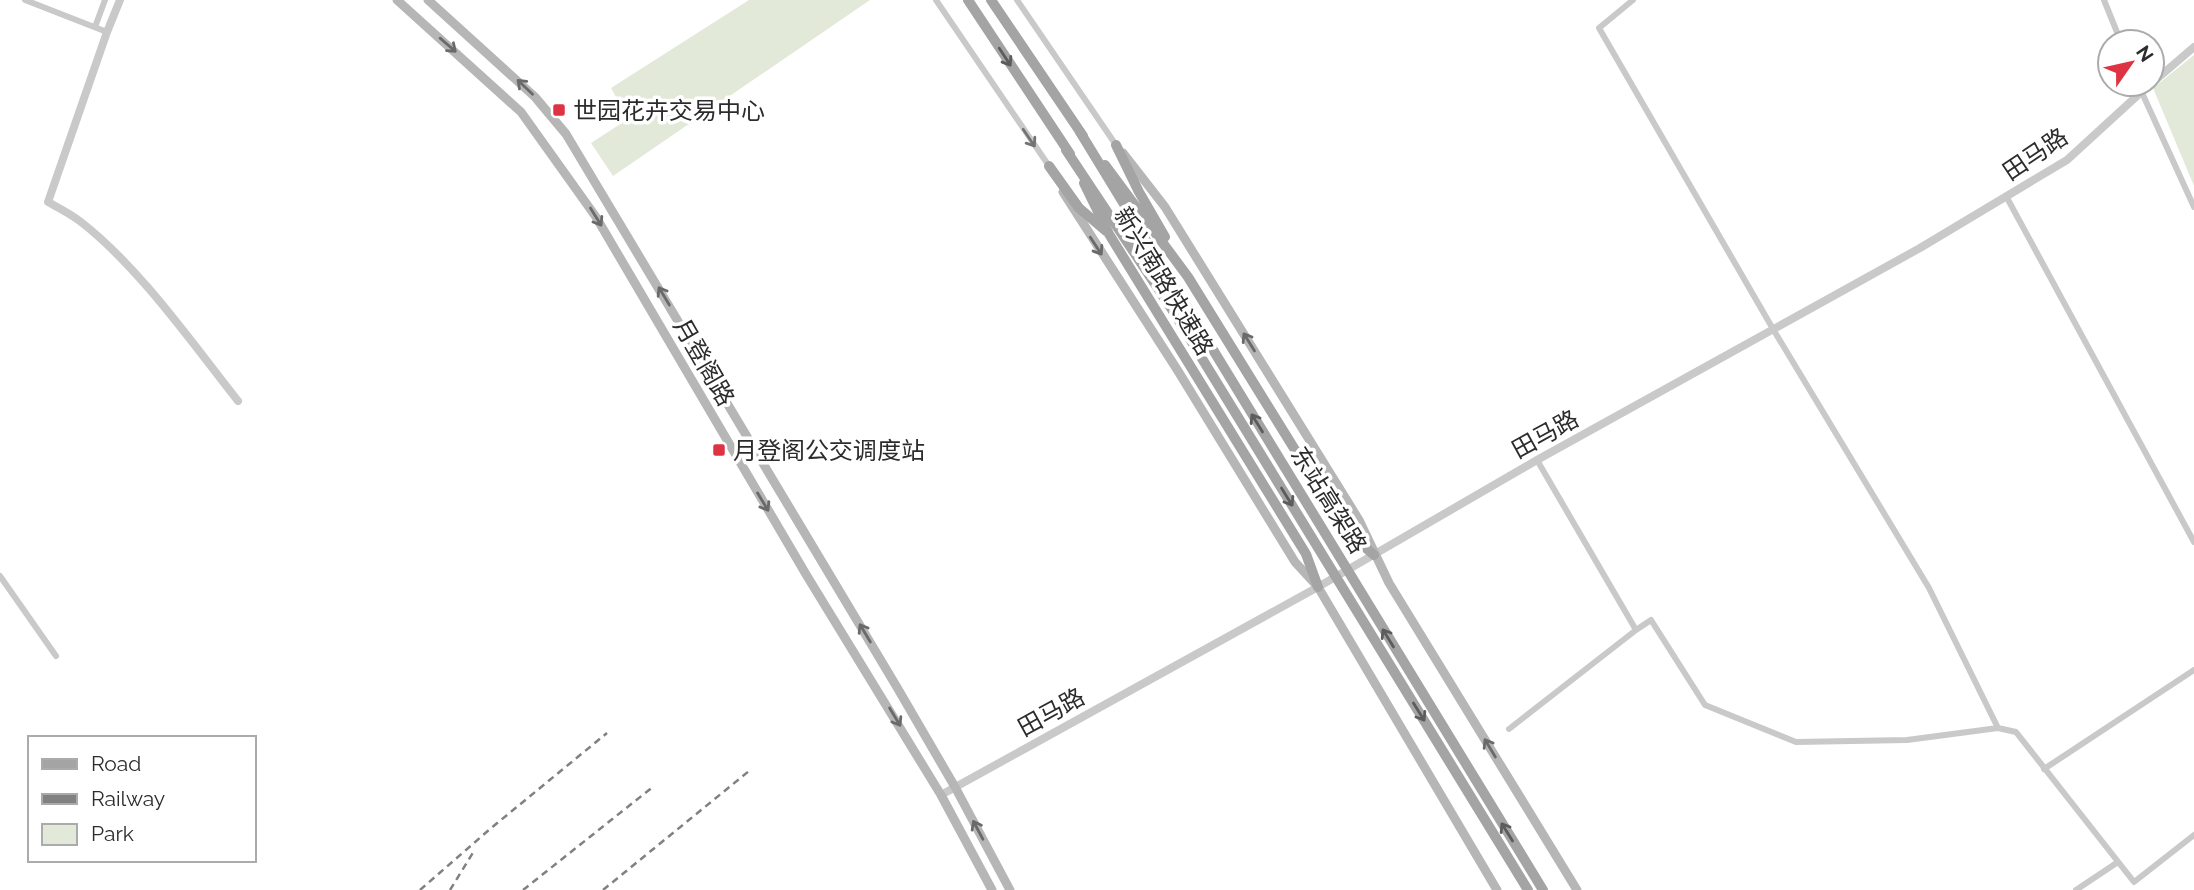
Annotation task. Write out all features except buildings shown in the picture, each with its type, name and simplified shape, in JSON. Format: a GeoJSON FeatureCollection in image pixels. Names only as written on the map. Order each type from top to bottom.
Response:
{"type":"FeatureCollection","features":[{"type":"Feature","properties":{"kind":"main road","name":"月登阁路"},"geometry":{"type":"LineString","coordinates":[[397,0],[507,97],[538,132],[571,180],[609,238],[800,564],[942,794],[989,888]]}},
{"type":"Feature","properties":{"kind":"main road","name":"月登阁路"},"geometry":{"type":"LineString","coordinates":[[428,0],[536,97],[566,134],[956,787],[1010,890]]}},
{"type":"Feature","properties":{"kind":"main road","name":"新兴南路快速路"},"geometry":{"type":"LineString","coordinates":[[968,0],[1066,150],[1109,234],[1306,554],[1318,587]]}},
{"type":"Feature","properties":{"kind":"main road","name":"新兴南路快速路"},"geometry":{"type":"LineString","coordinates":[[991,0],[1080,132],[1188,277],[1343,529],[1374,555]]}},
{"type":"Feature","properties":{"kind":"main road","name":"东站高架路"},"geometry":{"type":"LineString","coordinates":[[1080,132],[1543,890]]}},
{"type":"Feature","properties":{"kind":"main road"},"geometry":{"type":"LineString","coordinates":[[1116,145],[1139,192],[1188,277]]}},
{"type":"Feature","properties":{"kind":"main road"},"geometry":{"type":"LineString","coordinates":[[1116,145],[1165,207],[1359,520],[1374,555],[1577,890]]}},
{"type":"Feature","properties":{"kind":"main road","name":"东站高架路"},"geometry":{"type":"LineString","coordinates":[[1066,150],[1171,308],[1528,890]]}},
{"type":"Feature","properties":{"kind":"main road"},"geometry":{"type":"LineString","coordinates":[[1049,166],[1079,208],[1109,234]]}},
{"type":"Feature","properties":{"kind":"main road"},"geometry":{"type":"LineString","coordinates":[[1049,166],[1072,208],[1178,371],[1295,562],[1318,587],[1497,890]]}},
{"type":"Feature","properties":{"kind":"street"},"geometry":{"type":"LineString","coordinates":[[25,0],[107,32]]}},
{"type":"Feature","properties":{"kind":"street"},"geometry":{"type":"LineString","coordinates":[[95,27],[105,0]]}},
{"type":"Feature","properties":{"kind":"street"},"geometry":{"type":"LineString","coordinates":[[120,0],[48,202],[80,221],[117,256],[163,307],[238,401]]}},
{"type":"Feature","properties":{"kind":"street"},"geometry":{"type":"LineString","coordinates":[[936,0],[1049,166]]}},
{"type":"Feature","properties":{"kind":"street"},"geometry":{"type":"LineString","coordinates":[[1017,0],[1116,145]]}},
{"type":"Feature","properties":{"kind":"street"},"geometry":{"type":"LineString","coordinates":[[1633,0],[1599,27],[1773,329],[1929,588],[1998,728]]}},
{"type":"Feature","properties":{"kind":"street"},"geometry":{"type":"LineString","coordinates":[[2104,0],[2115,28]]}},
{"type":"Feature","properties":{"kind":"street","name":"田马路"},"geometry":{"type":"LineString","coordinates":[[2166,70],[2194,47]]}},
{"type":"Feature","properties":{"kind":"street","name":"田马路"},"geometry":{"type":"LineString","coordinates":[[942,794],[1318,587],[1538,460],[1920,248],[2067,160],[2129,98]]}},
{"type":"Feature","properties":{"kind":"street"},"geometry":{"type":"LineString","coordinates":[[2144,98],[2194,207]]}},
{"type":"Feature","properties":{"kind":"street"},"geometry":{"type":"LineString","coordinates":[[2006,197],[2194,542]]}},
{"type":"Feature","properties":{"kind":"street"},"geometry":{"type":"LineString","coordinates":[[1538,460],[1636,630]]}},
{"type":"Feature","properties":{"kind":"street"},"geometry":{"type":"LineString","coordinates":[[0,576],[56,656]]}},
{"type":"Feature","properties":{"kind":"street"},"geometry":{"type":"LineString","coordinates":[[1509,729],[1651,620],[1705,705],[1796,743],[1907,740],[1998,728],[2016,732],[2134,881],[2194,835]]}},
{"type":"Feature","properties":{"kind":"street"},"geometry":{"type":"LineString","coordinates":[[2045,768],[2194,670]]}},
{"type":"Feature","properties":{"kind":"street"},"geometry":{"type":"LineString","coordinates":[[2076,890],[2118,862]]}},
{"type":"Feature","properties":{"kind":"green space"},"geometry":{"type":"Polygon","coordinates":[[[749,0],[870,0],[613,176],[591,143],[628,119],[611,88],[749,0]]]}},
{"type":"Feature","properties":{"kind":"green space"},"geometry":{"type":"Polygon","coordinates":[[[2194,55],[2194,186],[2157,98],[2166,98],[2166,78],[2194,55]]]}},
{"type":"Feature","properties":{"kind":"railway"},"geometry":{"type":"LineString","coordinates":[[420,890],[607,733]]}},
{"type":"Feature","properties":{"kind":"railway"},"geometry":{"type":"LineString","coordinates":[[603,890],[749,771]]}},
{"type":"Feature","properties":{"kind":"railway"},"geometry":{"type":"LineString","coordinates":[[523,890],[654,786]]}},
{"type":"Feature","properties":{"kind":"railway"},"geometry":{"type":"LineString","coordinates":[[450,890],[474,851]]}},
{"type":"Feature","properties":{"kind":"place","name":"世园花卉交易中心"},"geometry":{"type":"Point","coordinates":[559,110]}},
{"type":"Feature","properties":{"kind":"place","name":"月登阁公交调度站"},"geometry":{"type":"Point","coordinates":[719,450]}}]}
